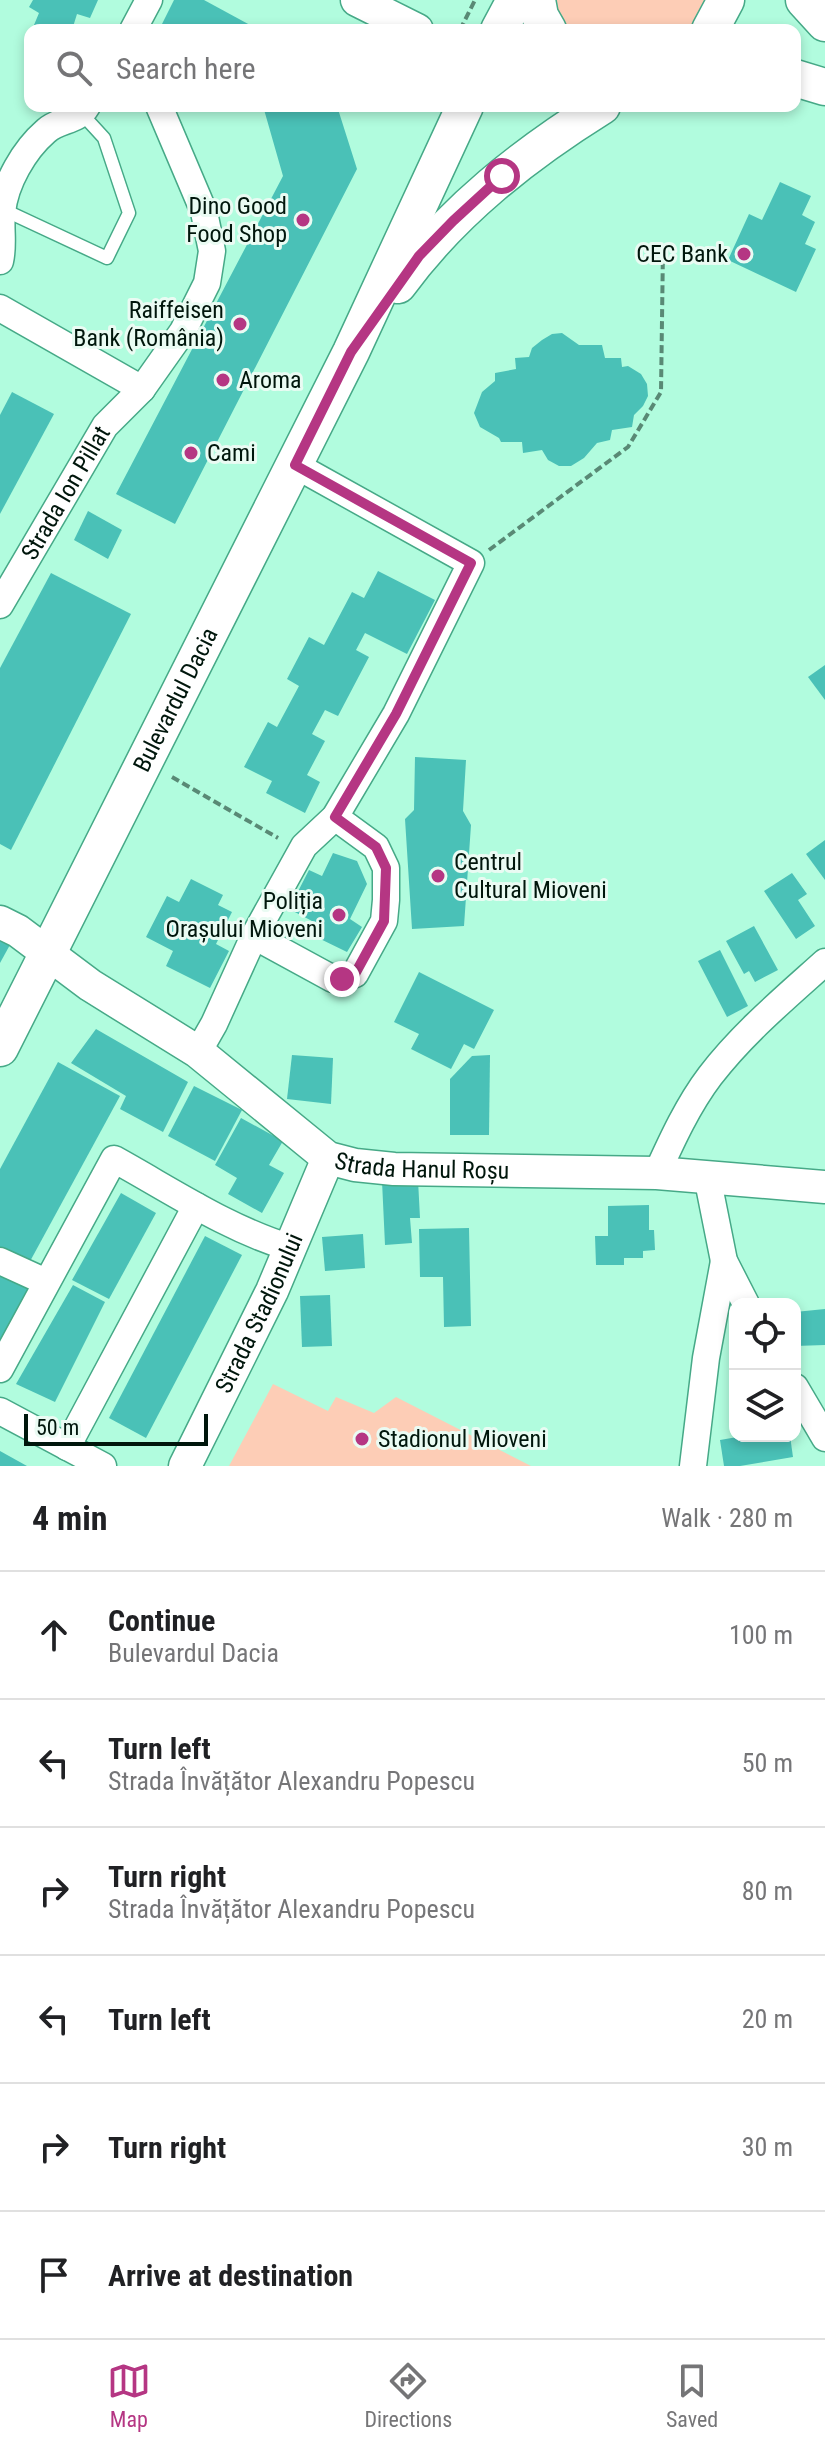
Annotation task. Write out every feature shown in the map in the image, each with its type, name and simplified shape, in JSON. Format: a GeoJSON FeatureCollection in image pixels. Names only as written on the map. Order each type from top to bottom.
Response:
{"type":"FeatureCollection","features":[{"type":"Feature","properties":{"kind":"main road"},"geometry":{"type":"LineString","coordinates":[[502,24],[515,0]]}},
{"type":"Feature","properties":{"kind":"main road"},"geometry":{"type":"LineString","coordinates":[[537,0],[545,24]]}},
{"type":"Feature","properties":{"kind":"main road"},"geometry":{"type":"LineString","coordinates":[[713,24],[726,0]]}},
{"type":"Feature","properties":{"kind":"main road"},"geometry":{"type":"LineString","coordinates":[[804,0],[825,23]]}},
{"type":"Feature","properties":{"kind":"main road"},"geometry":{"type":"LineString","coordinates":[[801,80],[825,87]]}},
{"type":"Feature","properties":{"kind":"main road","name":"Bulevardul Dacia"},"geometry":{"type":"LineString","coordinates":[[0,1048],[351,352],[462,112]]}},
{"type":"Feature","properties":{"kind":"main road","name":"Bulevardul Dacia"},"geometry":{"type":"LineString","coordinates":[[351,352],[419,256],[453,221],[534,151],[591,112]]}},
{"type":"Feature","properties":{"kind":"street"},"geometry":{"type":"LineString","coordinates":[[136,24],[149,0]]}},
{"type":"Feature","properties":{"kind":"street"},"geometry":{"type":"LineString","coordinates":[[357,0],[405,24]]}},
{"type":"Feature","properties":{"kind":"street"},"geometry":{"type":"LineString","coordinates":[[0,261],[2,209],[8,187],[32,147],[47,129],[81,112]]}},
{"type":"Feature","properties":{"kind":"street","name":"Strada Ion Pillat"},"geometry":{"type":"LineString","coordinates":[[0,605],[105,426],[142,389],[183,331],[207,283],[212,251],[204,212],[162,112]]}},
{"type":"Feature","properties":{"kind":"street"},"geometry":{"type":"LineString","coordinates":[[0,283],[2,316],[142,389]]}},
{"type":"Feature","properties":{"kind":"street"},"geometry":{"type":"LineString","coordinates":[[198,1052],[254,936],[301,852],[335,817],[396,714],[471,563],[295,465]]}},
{"type":"Feature","properties":{"kind":"street"},"geometry":{"type":"LineString","coordinates":[[254,936],[333,979],[355,974],[384,921],[386,868],[376,847],[335,817]]}},
{"type":"Feature","properties":{"kind":"street","name":"Strada Hanul Roșu"},"geometry":{"type":"LineString","coordinates":[[0,922],[18,931],[90,985],[198,1052],[328,1158],[355,1165],[394,1169],[657,1173],[825,1187]]}},
{"type":"Feature","properties":{"kind":"street"},"geometry":{"type":"LineString","coordinates":[[657,1173],[679,1126],[709,1077],[753,1028],[825,962]]}},
{"type":"Feature","properties":{"kind":"street","name":"Strada Stadionului"},"geometry":{"type":"LineString","coordinates":[[185,1466],[266,1304],[328,1158]]}},
{"type":"Feature","properties":{"kind":"street"},"geometry":{"type":"LineString","coordinates":[[0,1369],[114,1159],[196,1206],[269,1242],[291,1248]]}},
{"type":"Feature","properties":{"kind":"street"},"geometry":{"type":"LineString","coordinates":[[707,1176],[724,1261],[743,1298]]}},
{"type":"Feature","properties":{"kind":"street"},"geometry":{"type":"LineString","coordinates":[[67,1447],[196,1206]]}},
{"type":"Feature","properties":{"kind":"street"},"geometry":{"type":"LineString","coordinates":[[0,1261],[46,1282]]}},
{"type":"Feature","properties":{"kind":"street"},"geometry":{"type":"LineString","coordinates":[[693,1466],[706,1358],[724,1261]]}},
{"type":"Feature","properties":{"kind":"street"},"geometry":{"type":"LineString","coordinates":[[801,1397],[825,1438]]}},
{"type":"Feature","properties":{"kind":"street"},"geometry":{"type":"LineString","coordinates":[[0,1411],[103,1466]]}},
{"type":"Feature","properties":{"kind":"lane"},"geometry":{"type":"LineString","coordinates":[[2,209],[107,258],[129,213],[104,138],[86,112]]}},
{"type":"Feature","properties":{"kind":"path"},"geometry":{"type":"LineString","coordinates":[[463,24],[475,0]]}},
{"type":"Feature","properties":{"kind":"path"},"geometry":{"type":"LineString","coordinates":[[471,563],[628,447],[661,392],[663,248]]}},
{"type":"Feature","properties":{"kind":"path"},"geometry":{"type":"LineString","coordinates":[[145,762],[301,852]]}},
{"type":"Feature","properties":{"kind":"shaded area"},"geometry":{"type":"Polygon","coordinates":[[[557,0],[711,0],[699,24],[561,24],[557,0]]]}},
{"type":"Feature","properties":{"kind":"shaded area","name":"Stadionul Mioveni"},"geometry":{"type":"Polygon","coordinates":[[[273,1384],[328,1411],[336,1397],[374,1413],[396,1397],[531,1466],[229,1466],[273,1384]]]}},
{"type":"Feature","properties":{"kind":"building"},"geometry":{"type":"Polygon","coordinates":[[[33,0],[98,0],[90,18],[77,14],[74,24],[34,24],[39,13],[29,7],[33,0]]]}},
{"type":"Feature","properties":{"kind":"building"},"geometry":{"type":"Polygon","coordinates":[[[174,0],[204,0],[248,24],[162,24],[174,0]]]}},
{"type":"Feature","properties":{"kind":"building"},"geometry":{"type":"Polygon","coordinates":[[[265,112],[339,112],[357,169],[175,524],[116,494],[283,176],[265,112]]]}},
{"type":"Feature","properties":{"kind":"building"},"geometry":{"type":"Polygon","coordinates":[[[780,182],[811,196],[802,215],[815,222],[805,244],[816,249],[796,292],[728,260],[749,214],[762,220],[780,182]]]}},
{"type":"Feature","properties":{"kind":"building"},"geometry":{"type":"Polygon","coordinates":[[[562,333],[579,345],[602,345],[605,358],[621,358],[622,367],[628,366],[641,374],[647,384],[648,396],[634,415],[632,427],[612,430],[610,440],[597,443],[584,458],[571,466],[559,466],[548,460],[542,450],[523,453],[522,442],[501,442],[480,427],[474,413],[482,392],[495,381],[495,373],[516,369],[515,358],[529,357],[532,348],[542,340],[562,333]]]}},
{"type":"Feature","properties":{"kind":"building"},"geometry":{"type":"Polygon","coordinates":[[[12,392],[54,414],[0,514],[0,415],[12,392]]]}},
{"type":"Feature","properties":{"kind":"building"},"geometry":{"type":"Polygon","coordinates":[[[88,511],[122,530],[108,559],[74,540],[88,511]]]}},
{"type":"Feature","properties":{"kind":"building"},"geometry":{"type":"Polygon","coordinates":[[[378,571],[435,600],[407,654],[365,633],[356,650],[369,657],[338,716],[325,710],[312,734],[325,741],[307,775],[320,782],[305,813],[266,793],[272,781],[244,767],[268,722],[277,727],[299,686],[287,679],[309,637],[324,645],[352,592],[364,598],[378,571]]]}},
{"type":"Feature","properties":{"kind":"building"},"geometry":{"type":"Polygon","coordinates":[[[51,573],[131,614],[11,850],[0,844],[0,668],[51,573]]]}},
{"type":"Feature","properties":{"kind":"building"},"geometry":{"type":"Polygon","coordinates":[[[825,665],[825,700],[808,677],[825,665]]]}},
{"type":"Feature","properties":{"kind":"building","name":"Centrul Cultural Mioveni"},"geometry":{"type":"Polygon","coordinates":[[[415,757],[466,760],[463,811],[471,825],[464,926],[412,929],[405,819],[414,810],[415,757]]]}},
{"type":"Feature","properties":{"kind":"building"},"geometry":{"type":"Polygon","coordinates":[[[825,840],[825,880],[806,854],[825,840]]]}},
{"type":"Feature","properties":{"kind":"building"},"geometry":{"type":"Polygon","coordinates":[[[333,853],[357,861],[367,884],[350,919],[362,927],[347,952],[308,933],[312,921],[289,909],[309,870],[322,876],[333,853]]]}},
{"type":"Feature","properties":{"kind":"building"},"geometry":{"type":"Polygon","coordinates":[[[792,873],[807,894],[798,900],[815,926],[796,939],[764,891],[792,873]]]}},
{"type":"Feature","properties":{"kind":"building"},"geometry":{"type":"Polygon","coordinates":[[[191,879],[223,895],[218,905],[232,912],[216,944],[229,951],[210,988],[166,966],[173,951],[146,937],[167,896],[179,902],[191,879]]]}},
{"type":"Feature","properties":{"kind":"building"},"geometry":{"type":"Polygon","coordinates":[[[754,926],[778,970],[755,982],[749,971],[744,974],[726,941],[754,926]]]}},
{"type":"Feature","properties":{"kind":"building"},"geometry":{"type":"Polygon","coordinates":[[[0,937],[11,943],[0,963],[0,937]]]}},
{"type":"Feature","properties":{"kind":"building"},"geometry":{"type":"Polygon","coordinates":[[[720,950],[748,1006],[727,1017],[698,961],[720,950]]]}},
{"type":"Feature","properties":{"kind":"building"},"geometry":{"type":"Polygon","coordinates":[[[419,972],[494,1010],[474,1049],[464,1044],[451,1069],[411,1049],[419,1034],[394,1022],[419,972]]]}},
{"type":"Feature","properties":{"kind":"building"},"geometry":{"type":"Polygon","coordinates":[[[96,1029],[188,1082],[163,1132],[120,1109],[126,1096],[71,1063],[96,1029]]]}},
{"type":"Feature","properties":{"kind":"building"},"geometry":{"type":"Polygon","coordinates":[[[292,1055],[333,1058],[331,1104],[287,1099],[292,1055]]]}},
{"type":"Feature","properties":{"kind":"building"},"geometry":{"type":"Polygon","coordinates":[[[490,1055],[489,1135],[450,1135],[450,1079],[472,1056],[490,1055]]]}},
{"type":"Feature","properties":{"kind":"building"},"geometry":{"type":"Polygon","coordinates":[[[58,1062],[120,1096],[28,1265],[0,1249],[0,1169],[58,1062]]]}},
{"type":"Feature","properties":{"kind":"building"},"geometry":{"type":"Polygon","coordinates":[[[194,1086],[242,1110],[215,1161],[168,1136],[194,1086]]]}},
{"type":"Feature","properties":{"kind":"building"},"geometry":{"type":"Polygon","coordinates":[[[241,1118],[283,1141],[269,1165],[284,1173],[262,1213],[228,1194],[237,1178],[215,1165],[241,1118]]]}},
{"type":"Feature","properties":{"kind":"building"},"geometry":{"type":"Polygon","coordinates":[[[418,1180],[420,1218],[410,1218],[412,1243],[385,1245],[382,1181],[418,1180]]]}},
{"type":"Feature","properties":{"kind":"building"},"geometry":{"type":"Polygon","coordinates":[[[121,1193],[156,1213],[109,1299],[72,1280],[121,1193]]]}},
{"type":"Feature","properties":{"kind":"building"},"geometry":{"type":"Polygon","coordinates":[[[649,1205],[649,1230],[654,1230],[655,1250],[643,1251],[643,1258],[624,1258],[624,1265],[596,1265],[595,1236],[608,1236],[608,1206],[649,1205]]]}},
{"type":"Feature","properties":{"kind":"building"},"geometry":{"type":"Polygon","coordinates":[[[469,1228],[471,1326],[444,1327],[443,1277],[420,1277],[419,1229],[469,1228]]]}},
{"type":"Feature","properties":{"kind":"building"},"geometry":{"type":"Polygon","coordinates":[[[363,1234],[365,1268],[325,1271],[322,1237],[363,1234]]]}},
{"type":"Feature","properties":{"kind":"building"},"geometry":{"type":"Polygon","coordinates":[[[205,1236],[242,1255],[146,1438],[109,1418],[205,1236]]]}},
{"type":"Feature","properties":{"kind":"building"},"geometry":{"type":"Polygon","coordinates":[[[0,1274],[31,1288],[0,1355],[0,1274]]]}},
{"type":"Feature","properties":{"kind":"building"},"geometry":{"type":"Polygon","coordinates":[[[73,1285],[105,1302],[55,1402],[16,1384],[73,1285]]]}},
{"type":"Feature","properties":{"kind":"building"},"geometry":{"type":"Polygon","coordinates":[[[330,1295],[332,1346],[302,1347],[300,1296],[330,1295]]]}},
{"type":"Feature","properties":{"kind":"building"},"geometry":{"type":"Polygon","coordinates":[[[825,1309],[825,1345],[801,1346],[801,1311],[825,1309]]]}},
{"type":"Feature","properties":{"kind":"building"},"geometry":{"type":"Polygon","coordinates":[[[720,1440],[791,1442],[793,1457],[724,1466],[720,1440]]]}},
{"type":"Feature","properties":{"kind":"building"},"geometry":{"type":"Polygon","coordinates":[[[0,1451],[27,1466],[0,1466],[0,1451]]]}},
{"type":"Feature","properties":{"kind":"place","name":"Dino Good Food Shop"},"geometry":{"type":"Point","coordinates":[303,220]}},
{"type":"Feature","properties":{"kind":"place","name":"CEC Bank"},"geometry":{"type":"Point","coordinates":[744,254]}},
{"type":"Feature","properties":{"kind":"place","name":"Raiffeisen Bank (România)"},"geometry":{"type":"Point","coordinates":[240,324]}},
{"type":"Feature","properties":{"kind":"place","name":"Aroma"},"geometry":{"type":"Point","coordinates":[223,380]}},
{"type":"Feature","properties":{"kind":"place","name":"Cami"},"geometry":{"type":"Point","coordinates":[191,453]}},
{"type":"Feature","properties":{"kind":"place","name":"Centrul Cultural Mioveni"},"geometry":{"type":"Point","coordinates":[438,876]}},
{"type":"Feature","properties":{"kind":"place","name":"Poliția Orașului Mioveni"},"geometry":{"type":"Point","coordinates":[339,915]}},
{"type":"Feature","properties":{"kind":"place","name":"Stadionul Mioveni"},"geometry":{"type":"Point","coordinates":[362,1439]}},
{"type":"Feature","properties":{"kind":"route"},"geometry":{"type":"LineString","coordinates":[[342,979],[355,974],[384,921],[386,868],[376,847],[335,817],[396,714],[471,563],[295,465],[351,352],[419,256],[502,176]]}}]}
